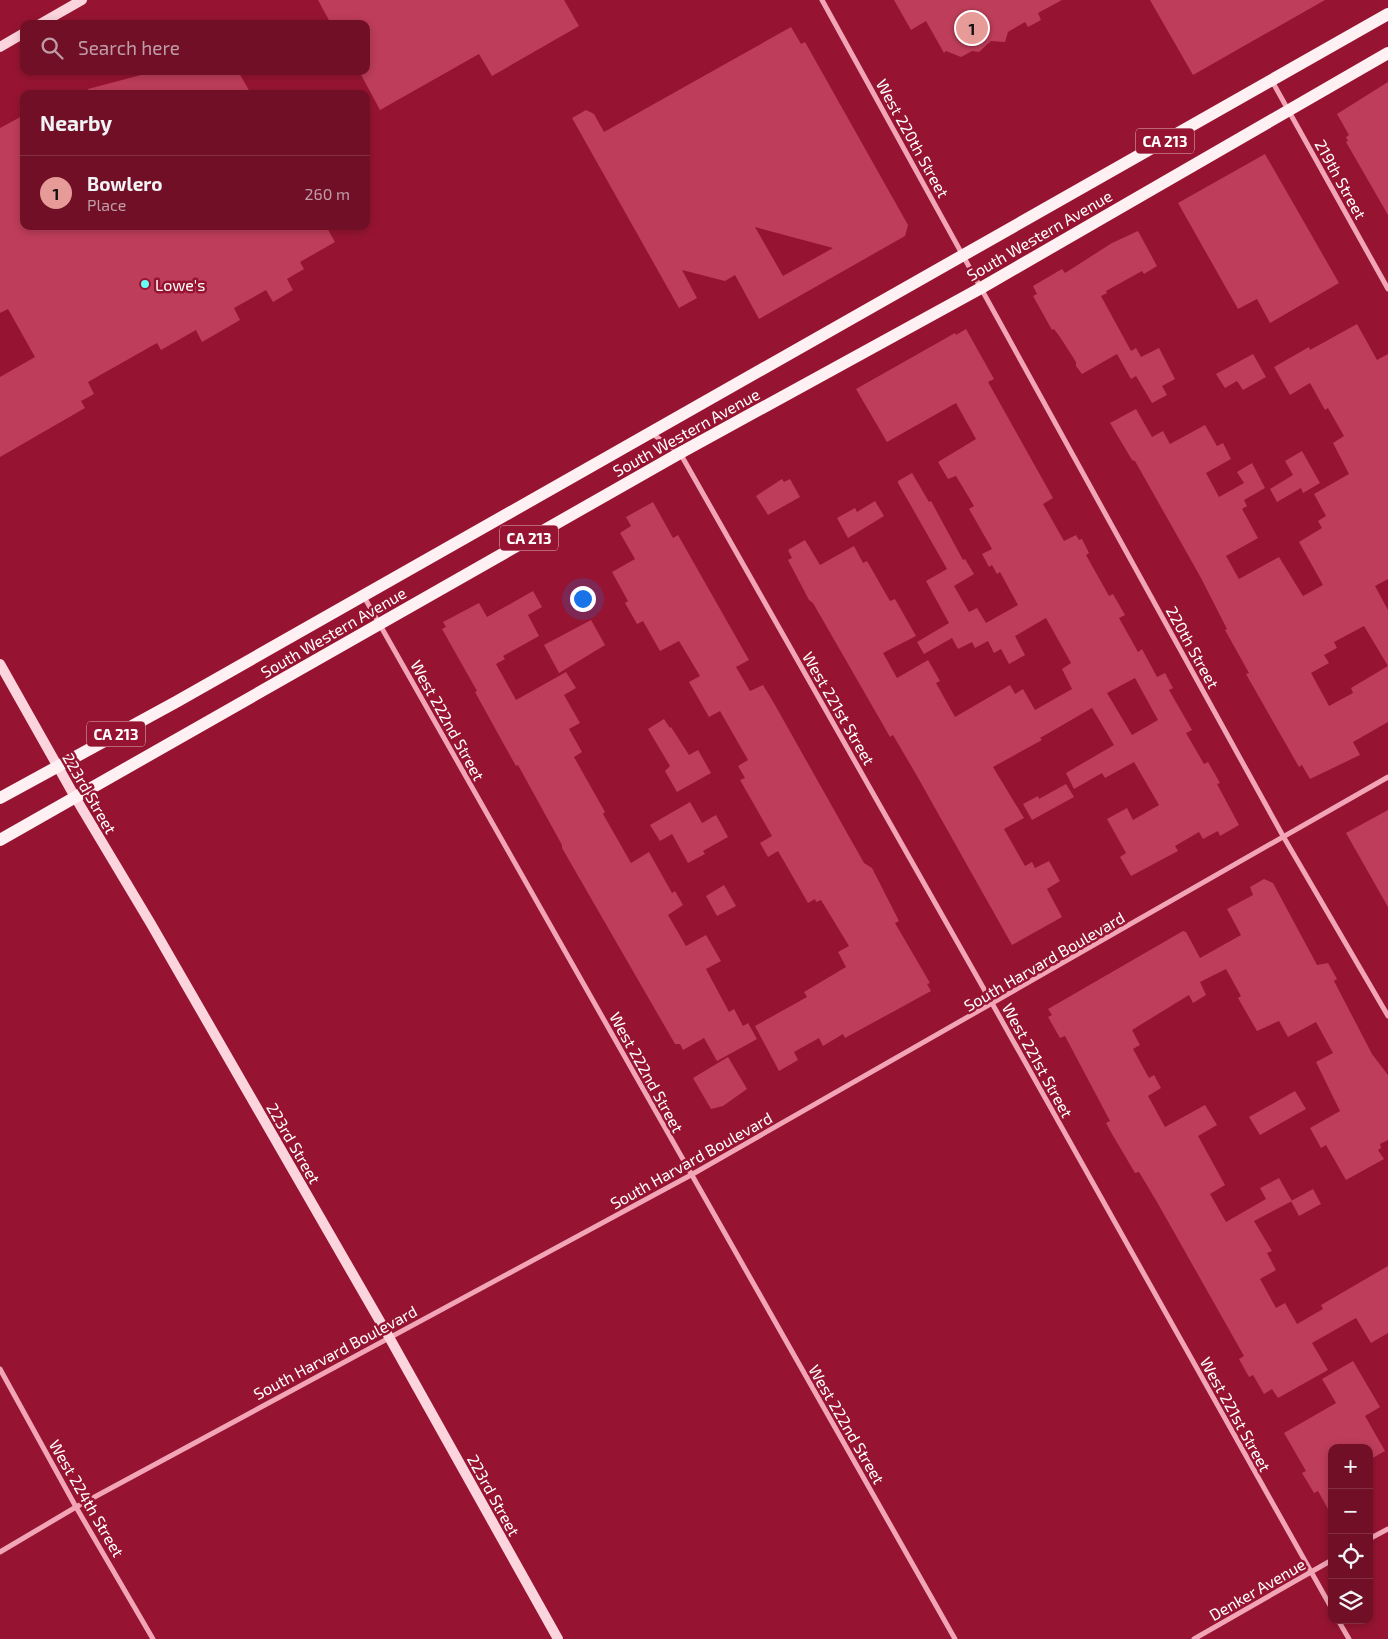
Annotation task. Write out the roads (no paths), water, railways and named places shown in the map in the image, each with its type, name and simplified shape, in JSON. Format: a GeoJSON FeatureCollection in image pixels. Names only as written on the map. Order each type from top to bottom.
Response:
{"type":"FeatureCollection","features":[{"type":"Feature","properties":{"kind":"main road"},"geometry":{"type":"LineString","coordinates":[[47,20],[82,0]]}},
{"type":"Feature","properties":{"kind":"main road","name":"South Western Avenue"},"geometry":{"type":"LineString","coordinates":[[0,798],[176,702],[1388,14]]}},
{"type":"Feature","properties":{"kind":"main road"},"geometry":{"type":"LineString","coordinates":[[0,47],[20,35]]}},
{"type":"Feature","properties":{"kind":"main road","name":"South Western Avenue"},"geometry":{"type":"LineString","coordinates":[[0,840],[680,453],[981,288],[1388,53]]}},
{"type":"Feature","properties":{"kind":"main road","name":"223rd Street"},"geometry":{"type":"LineString","coordinates":[[0,664],[56,766],[151,924],[389,1337],[558,1639]]}},
{"type":"Feature","properties":{"kind":"street","name":"West 220th Street"},"geometry":{"type":"LineString","coordinates":[[822,0],[981,288]]}},
{"type":"Feature","properties":{"kind":"street","name":"219th Street"},"geometry":{"type":"LineString","coordinates":[[1272,81],[1388,289]]}},
{"type":"Feature","properties":{"kind":"street","name":"220th Street"},"geometry":{"type":"LineString","coordinates":[[981,288],[1283,836],[1388,1016]]}},
{"type":"Feature","properties":{"kind":"street","name":"West 221st Street"},"geometry":{"type":"LineString","coordinates":[[649,432],[680,453],[1328,1602]]}},
{"type":"Feature","properties":{"kind":"street","name":"West 222nd Street"},"geometry":{"type":"LineString","coordinates":[[363,595],[955,1639]]}},
{"type":"Feature","properties":{"kind":"street","name":"South Harvard Boulevard"},"geometry":{"type":"LineString","coordinates":[[0,1552],[76,1507],[691,1176],[993,1005],[1388,777]]}},
{"type":"Feature","properties":{"kind":"street","name":"West 224th Street"},"geometry":{"type":"LineString","coordinates":[[0,1369],[76,1507],[153,1639]]}},
{"type":"Feature","properties":{"kind":"street"},"geometry":{"type":"LineString","coordinates":[[1373,1538],[1388,1529]]}},
{"type":"Feature","properties":{"kind":"street","name":"Denker Avenue"},"geometry":{"type":"LineString","coordinates":[[1194,1639],[1328,1562]]}},
{"type":"Feature","properties":{"kind":"street"},"geometry":{"type":"LineString","coordinates":[[1340,1624],[1349,1639]]}},
{"type":"Feature","properties":{"kind":"place","name":"Bowlero"},"geometry":{"type":"Point","coordinates":[972,28]}},
{"type":"Feature","properties":{"kind":"place","name":"Lowe's"},"geometry":{"type":"Point","coordinates":[145,284]}}]}
